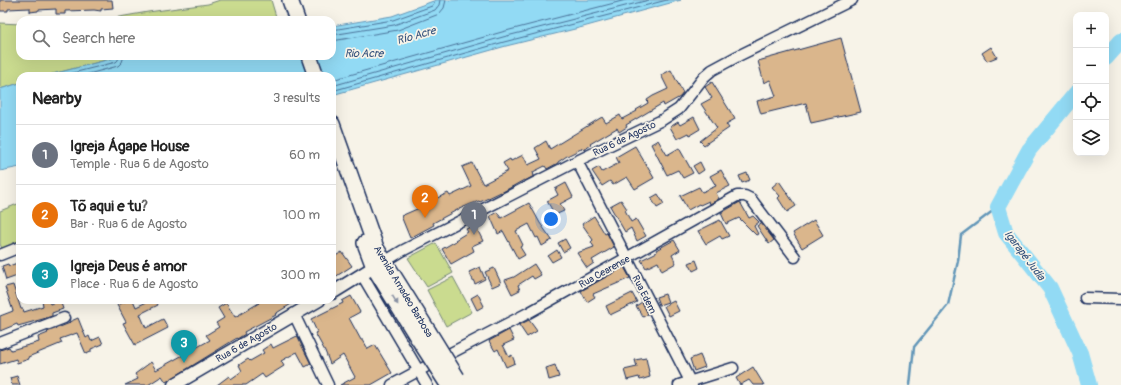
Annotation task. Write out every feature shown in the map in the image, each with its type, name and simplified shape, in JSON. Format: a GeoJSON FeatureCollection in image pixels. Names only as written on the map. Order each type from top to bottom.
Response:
{"type":"FeatureCollection","features":[{"type":"Feature","properties":{"kind":"main road"},"geometry":{"type":"LineString","coordinates":[[281,0],[286,16]]}},
{"type":"Feature","properties":{"kind":"main road"},"geometry":{"type":"LineString","coordinates":[[290,0],[296,16]]}},
{"type":"Feature","properties":{"kind":"main road"},"geometry":{"type":"LineString","coordinates":[[300,60],[305,72]]}},
{"type":"Feature","properties":{"kind":"main road"},"geometry":{"type":"LineString","coordinates":[[310,60],[315,72]]}},
{"type":"Feature","properties":{"kind":"main road","name":"Avenida Amadeo Barbosa"},"geometry":{"type":"LineString","coordinates":[[336,135],[376,248],[373,268]]}},
{"type":"Feature","properties":{"kind":"main road","name":"Avenida Amadeo Barbosa"},"geometry":{"type":"LineString","coordinates":[[336,165],[373,268],[423,335],[453,383]]}},
{"type":"Feature","properties":{"kind":"street","name":"Rua 6 de Agosto"},"geometry":{"type":"LineString","coordinates":[[336,291],[400,252],[577,160],[647,128],[671,115],[685,103],[704,77],[712,70],[752,48],[852,0]]}},
{"type":"Feature","properties":{"kind":"street","name":"Rua Edem"},"geometry":{"type":"LineString","coordinates":[[577,160],[626,259],[691,383]]}},
{"type":"Feature","properties":{"kind":"street","name":"Rua Cearense"},"geometry":{"type":"LineString","coordinates":[[392,385],[528,313],[737,196],[745,196],[751,199],[795,257]]}},
{"type":"Feature","properties":{"kind":"street"},"geometry":{"type":"LineString","coordinates":[[0,255],[16,249]]}},
{"type":"Feature","properties":{"kind":"street"},"geometry":{"type":"LineString","coordinates":[[373,268],[427,385]]}},
{"type":"Feature","properties":{"kind":"street"},"geometry":{"type":"LineString","coordinates":[[1085,298],[1121,299]]}},
{"type":"Feature","properties":{"kind":"street","name":"Rua 6 de Agosto"},"geometry":{"type":"LineString","coordinates":[[174,385],[312,304]]}},
{"type":"Feature","properties":{"kind":"street"},"geometry":{"type":"LineString","coordinates":[[294,314],[328,385]]}},
{"type":"Feature","properties":{"kind":"street"},"geometry":{"type":"LineString","coordinates":[[0,343],[64,318]]}},
{"type":"Feature","properties":{"kind":"street"},"geometry":{"type":"LineString","coordinates":[[679,385],[691,383],[733,368]]}},
{"type":"Feature","properties":{"kind":"green space"},"geometry":{"type":"Polygon","coordinates":[[[220,0],[271,0],[276,16],[125,16],[148,12],[208,4],[220,0]]]}},
{"type":"Feature","properties":{"kind":"green space"},"geometry":{"type":"Polygon","coordinates":[[[0,23],[16,24],[16,60],[107,60],[60,72],[16,72],[16,84],[0,89],[0,23]]]}},
{"type":"Feature","properties":{"kind":"green space"},"geometry":{"type":"Polygon","coordinates":[[[16,205],[16,250],[4,254],[0,244],[0,211],[16,205]]]}},
{"type":"Feature","properties":{"kind":"green space"},"geometry":{"type":"Polygon","coordinates":[[[436,243],[453,273],[427,287],[408,258],[436,243]]]}},
{"type":"Feature","properties":{"kind":"green space"},"geometry":{"type":"Polygon","coordinates":[[[453,277],[472,312],[446,326],[427,290],[453,277]]]}},
{"type":"Feature","properties":{"kind":"water","name":"Rio Acre"},"geometry":{"type":"Polygon","coordinates":[[[436,0],[681,0],[506,46],[336,94],[336,72],[60,72],[107,60],[336,60],[336,25],[392,16],[436,0]]]}},
{"type":"Feature","properties":{"kind":"water"},"geometry":{"type":"Polygon","coordinates":[[[16,84],[16,168],[0,171],[0,89],[16,84]]]}},
{"type":"Feature","properties":{"kind":"building"},"geometry":{"type":"Polygon","coordinates":[[[0,0],[112,0],[113,8],[101,9],[101,11],[65,11],[65,14],[56,14],[56,9],[30,12],[30,8],[0,11],[0,0]]]}},
{"type":"Feature","properties":{"kind":"building"},"geometry":{"type":"Polygon","coordinates":[[[841,38],[861,112],[811,123],[806,103],[761,114],[757,101],[776,96],[770,80],[764,83],[758,61],[841,38]]]}},
{"type":"Feature","properties":{"kind":"building"},"geometry":{"type":"Polygon","coordinates":[[[991,47],[997,57],[987,61],[982,53],[991,47]]]}},
{"type":"Feature","properties":{"kind":"building"},"geometry":{"type":"Polygon","coordinates":[[[671,70],[683,93],[680,97],[664,106],[663,103],[626,125],[627,127],[619,132],[617,128],[590,144],[591,145],[584,150],[583,148],[567,156],[547,169],[545,166],[533,172],[534,176],[525,181],[524,180],[501,193],[480,202],[479,201],[459,209],[410,238],[401,216],[426,205],[423,198],[432,194],[435,199],[448,193],[450,196],[471,186],[462,167],[472,163],[483,184],[508,171],[503,163],[510,159],[511,161],[523,155],[528,165],[541,159],[535,148],[546,141],[550,149],[602,117],[606,123],[620,115],[622,119],[637,111],[636,110],[648,103],[647,100],[668,89],[661,75],[671,70]]]}},
{"type":"Feature","properties":{"kind":"building"},"geometry":{"type":"Polygon","coordinates":[[[712,82],[735,119],[726,124],[729,128],[704,145],[700,141],[717,128],[701,104],[712,98],[705,87],[712,82]]]}},
{"type":"Feature","properties":{"kind":"building"},"geometry":{"type":"Polygon","coordinates":[[[694,117],[700,129],[690,135],[689,133],[677,139],[670,127],[678,122],[680,125],[694,117]]]}},
{"type":"Feature","properties":{"kind":"building"},"geometry":{"type":"Polygon","coordinates":[[[658,140],[667,155],[679,148],[693,173],[683,178],[678,170],[667,175],[651,144],[658,140]]]}},
{"type":"Feature","properties":{"kind":"building"},"geometry":{"type":"Polygon","coordinates":[[[635,146],[654,178],[635,189],[627,177],[613,185],[610,181],[602,186],[592,171],[599,167],[602,172],[619,163],[616,157],[635,146]]]}},
{"type":"Feature","properties":{"kind":"building"},"geometry":{"type":"Polygon","coordinates":[[[700,162],[704,170],[698,174],[693,166],[700,162]]]}},
{"type":"Feature","properties":{"kind":"building"},"geometry":{"type":"Polygon","coordinates":[[[721,170],[730,186],[716,193],[719,199],[710,204],[709,201],[700,205],[699,204],[688,210],[680,196],[699,187],[702,192],[716,186],[710,176],[721,170]]]}},
{"type":"Feature","properties":{"kind":"building"},"geometry":{"type":"Polygon","coordinates":[[[747,173],[750,180],[742,183],[739,176],[747,173]]]}},
{"type":"Feature","properties":{"kind":"building"},"geometry":{"type":"Polygon","coordinates":[[[779,181],[796,206],[787,212],[778,198],[780,196],[772,187],[779,181]]]}},
{"type":"Feature","properties":{"kind":"building"},"geometry":{"type":"Polygon","coordinates":[[[566,183],[573,197],[560,204],[564,211],[555,215],[547,201],[558,195],[555,189],[566,183]]]}},
{"type":"Feature","properties":{"kind":"building"},"geometry":{"type":"Polygon","coordinates":[[[658,194],[664,204],[657,208],[651,198],[658,194]]]}},
{"type":"Feature","properties":{"kind":"building"},"geometry":{"type":"Polygon","coordinates":[[[621,200],[627,209],[625,210],[631,222],[636,219],[646,236],[637,241],[631,228],[625,232],[610,206],[621,200]]]}},
{"type":"Feature","properties":{"kind":"building"},"geometry":{"type":"Polygon","coordinates":[[[740,202],[749,218],[753,216],[759,222],[754,226],[758,234],[756,235],[739,218],[726,224],[721,213],[740,202]]]}},
{"type":"Feature","properties":{"kind":"building"},"geometry":{"type":"Polygon","coordinates":[[[529,203],[540,223],[552,240],[542,246],[529,224],[516,231],[523,245],[520,247],[525,255],[518,259],[503,231],[498,234],[490,216],[497,212],[501,218],[529,203]]]}},
{"type":"Feature","properties":{"kind":"building"},"geometry":{"type":"Polygon","coordinates":[[[594,216],[605,234],[607,233],[614,247],[592,260],[594,263],[587,268],[577,253],[594,247],[591,242],[593,240],[582,224],[594,216]]]}},
{"type":"Feature","properties":{"kind":"building"},"geometry":{"type":"Polygon","coordinates":[[[720,220],[729,236],[722,239],[720,236],[706,244],[698,231],[720,220]]]}},
{"type":"Feature","properties":{"kind":"building"},"geometry":{"type":"Polygon","coordinates":[[[814,220],[823,235],[802,248],[793,233],[814,220]]]}},
{"type":"Feature","properties":{"kind":"building"},"geometry":{"type":"Polygon","coordinates":[[[761,223],[774,240],[769,244],[757,226],[761,223]]]}},
{"type":"Feature","properties":{"kind":"building"},"geometry":{"type":"Polygon","coordinates":[[[475,225],[483,241],[472,246],[474,251],[451,264],[442,249],[468,232],[466,229],[475,225]]]}},
{"type":"Feature","properties":{"kind":"building"},"geometry":{"type":"Polygon","coordinates":[[[565,239],[570,248],[563,252],[558,243],[565,239]]]}},
{"type":"Feature","properties":{"kind":"building"},"geometry":{"type":"Polygon","coordinates":[[[674,240],[680,250],[672,255],[676,263],[662,271],[658,262],[646,268],[641,260],[657,252],[656,250],[674,240]]]}},
{"type":"Feature","properties":{"kind":"building"},"geometry":{"type":"Polygon","coordinates":[[[557,250],[561,257],[552,262],[548,256],[557,250]]]}},
{"type":"Feature","properties":{"kind":"building"},"geometry":{"type":"Polygon","coordinates":[[[342,252],[352,266],[336,276],[336,256],[342,252]]]}},
{"type":"Feature","properties":{"kind":"building"},"geometry":{"type":"Polygon","coordinates":[[[696,260],[699,268],[693,271],[689,263],[696,260]]]}},
{"type":"Feature","properties":{"kind":"building"},"geometry":{"type":"Polygon","coordinates":[[[16,263],[16,276],[6,280],[2,266],[8,264],[9,266],[16,263]]]}},
{"type":"Feature","properties":{"kind":"building"},"geometry":{"type":"Polygon","coordinates":[[[534,264],[541,275],[534,279],[532,276],[518,285],[520,290],[512,294],[505,280],[514,277],[534,264]]]}},
{"type":"Feature","properties":{"kind":"building"},"geometry":{"type":"Polygon","coordinates":[[[480,267],[485,279],[475,284],[469,272],[480,267]]]}},
{"type":"Feature","properties":{"kind":"building"},"geometry":{"type":"Polygon","coordinates":[[[624,267],[630,278],[593,294],[595,297],[587,302],[581,291],[624,267]]]}},
{"type":"Feature","properties":{"kind":"building"},"geometry":{"type":"Polygon","coordinates":[[[494,268],[501,283],[492,287],[485,272],[494,268]]]}},
{"type":"Feature","properties":{"kind":"building"},"geometry":{"type":"Polygon","coordinates":[[[13,285],[16,294],[16,304],[19,304],[24,312],[43,306],[43,304],[61,304],[63,309],[52,313],[52,316],[18,326],[17,324],[0,331],[0,316],[13,311],[5,287],[13,285]]]}},
{"type":"Feature","properties":{"kind":"building"},"geometry":{"type":"Polygon","coordinates":[[[632,293],[637,302],[610,315],[606,306],[632,293]]]}},
{"type":"Feature","properties":{"kind":"building"},"geometry":{"type":"Polygon","coordinates":[[[478,294],[484,306],[477,310],[471,298],[478,294]]]}},
{"type":"Feature","properties":{"kind":"building"},"geometry":{"type":"Polygon","coordinates":[[[665,294],[668,302],[659,305],[656,297],[665,294]]]}},
{"type":"Feature","properties":{"kind":"building"},"geometry":{"type":"Polygon","coordinates":[[[351,296],[360,312],[349,318],[361,340],[363,340],[368,349],[375,345],[392,373],[371,385],[340,385],[355,377],[343,355],[330,364],[315,333],[317,332],[311,319],[343,303],[342,301],[351,296]]]}},
{"type":"Feature","properties":{"kind":"building"},"geometry":{"type":"Polygon","coordinates":[[[674,301],[679,311],[669,316],[664,306],[674,301]]]}},
{"type":"Feature","properties":{"kind":"building"},"geometry":{"type":"Polygon","coordinates":[[[642,302],[648,314],[643,317],[636,306],[642,302]]]}},
{"type":"Feature","properties":{"kind":"building"},"geometry":{"type":"Polygon","coordinates":[[[135,304],[136,307],[142,304],[158,304],[140,314],[146,328],[163,319],[168,328],[135,345],[123,323],[126,322],[117,305],[135,304]]]}},
{"type":"Feature","properties":{"kind":"building"},"geometry":{"type":"Polygon","coordinates":[[[224,304],[227,304],[235,317],[257,304],[291,304],[275,314],[276,315],[244,332],[245,334],[166,382],[162,376],[148,385],[125,385],[138,379],[135,374],[151,362],[156,370],[210,340],[206,335],[219,327],[216,323],[224,318],[218,308],[224,304]]]}},
{"type":"Feature","properties":{"kind":"building"},"geometry":{"type":"Polygon","coordinates":[[[78,318],[86,338],[89,336],[91,341],[100,337],[103,344],[91,349],[91,352],[86,354],[77,333],[60,339],[62,343],[28,357],[29,359],[17,363],[16,359],[0,364],[0,350],[9,347],[11,350],[39,342],[38,337],[78,318]]]}},
{"type":"Feature","properties":{"kind":"building"},"geometry":{"type":"Polygon","coordinates":[[[529,320],[537,331],[527,337],[519,325],[529,320]]]}},
{"type":"Feature","properties":{"kind":"building"},"geometry":{"type":"Polygon","coordinates":[[[509,330],[514,340],[503,345],[509,357],[512,355],[515,363],[506,367],[498,349],[495,351],[489,341],[509,330]]]}},
{"type":"Feature","properties":{"kind":"building"},"geometry":{"type":"Polygon","coordinates":[[[297,336],[311,364],[305,367],[297,352],[281,361],[284,366],[265,378],[262,374],[246,385],[217,385],[229,376],[231,379],[242,371],[239,365],[248,359],[250,361],[264,353],[262,350],[271,344],[273,348],[297,336]]]}},
{"type":"Feature","properties":{"kind":"building"},"geometry":{"type":"Polygon","coordinates":[[[700,355],[705,367],[694,371],[690,359],[700,355]]]}},
{"type":"Feature","properties":{"kind":"building"},"geometry":{"type":"Polygon","coordinates":[[[646,358],[650,377],[640,380],[639,377],[627,380],[624,370],[637,367],[635,360],[646,358]]]}},
{"type":"Feature","properties":{"kind":"building"},"geometry":{"type":"Polygon","coordinates":[[[555,365],[559,377],[549,380],[546,368],[555,365]]]}},
{"type":"Feature","properties":{"kind":"building"},"geometry":{"type":"Polygon","coordinates":[[[753,367],[764,385],[753,385],[749,380],[740,385],[736,378],[753,367]]]}},
{"type":"Feature","properties":{"kind":"building"},"geometry":{"type":"Polygon","coordinates":[[[17,376],[20,385],[12,385],[10,378],[17,376]]]}},
{"type":"Feature","properties":{"kind":"waterway","name":"Igarapé Judia"},"geometry":{"type":"LineString","coordinates":[[1109,55],[1121,41]]}},
{"type":"Feature","properties":{"kind":"waterway","name":"Igarapé Judia"},"geometry":{"type":"LineString","coordinates":[[1073,97],[1029,150],[998,207],[1006,233],[1050,288],[1080,353],[1089,385]]}},
{"type":"Feature","properties":{"kind":"waterway"},"geometry":{"type":"LineString","coordinates":[[910,385],[914,347],[948,305],[958,261],[961,235],[998,207]]}},
{"type":"Feature","properties":{"kind":"place","name":"Tõ aqui e tu?"},"geometry":{"type":"Point","coordinates":[425,218]}},
{"type":"Feature","properties":{"kind":"place","name":"Igreja Ágape House"},"geometry":{"type":"Point","coordinates":[474,235]}},
{"type":"Feature","properties":{"kind":"place","name":"Igreja Deus é amor"},"geometry":{"type":"Point","coordinates":[184,363]}},
{"type":"Feature","properties":{"kind":"water label","name":"Río Acre"},"geometry":{"type":"Point","coordinates":[416,35]}}]}
